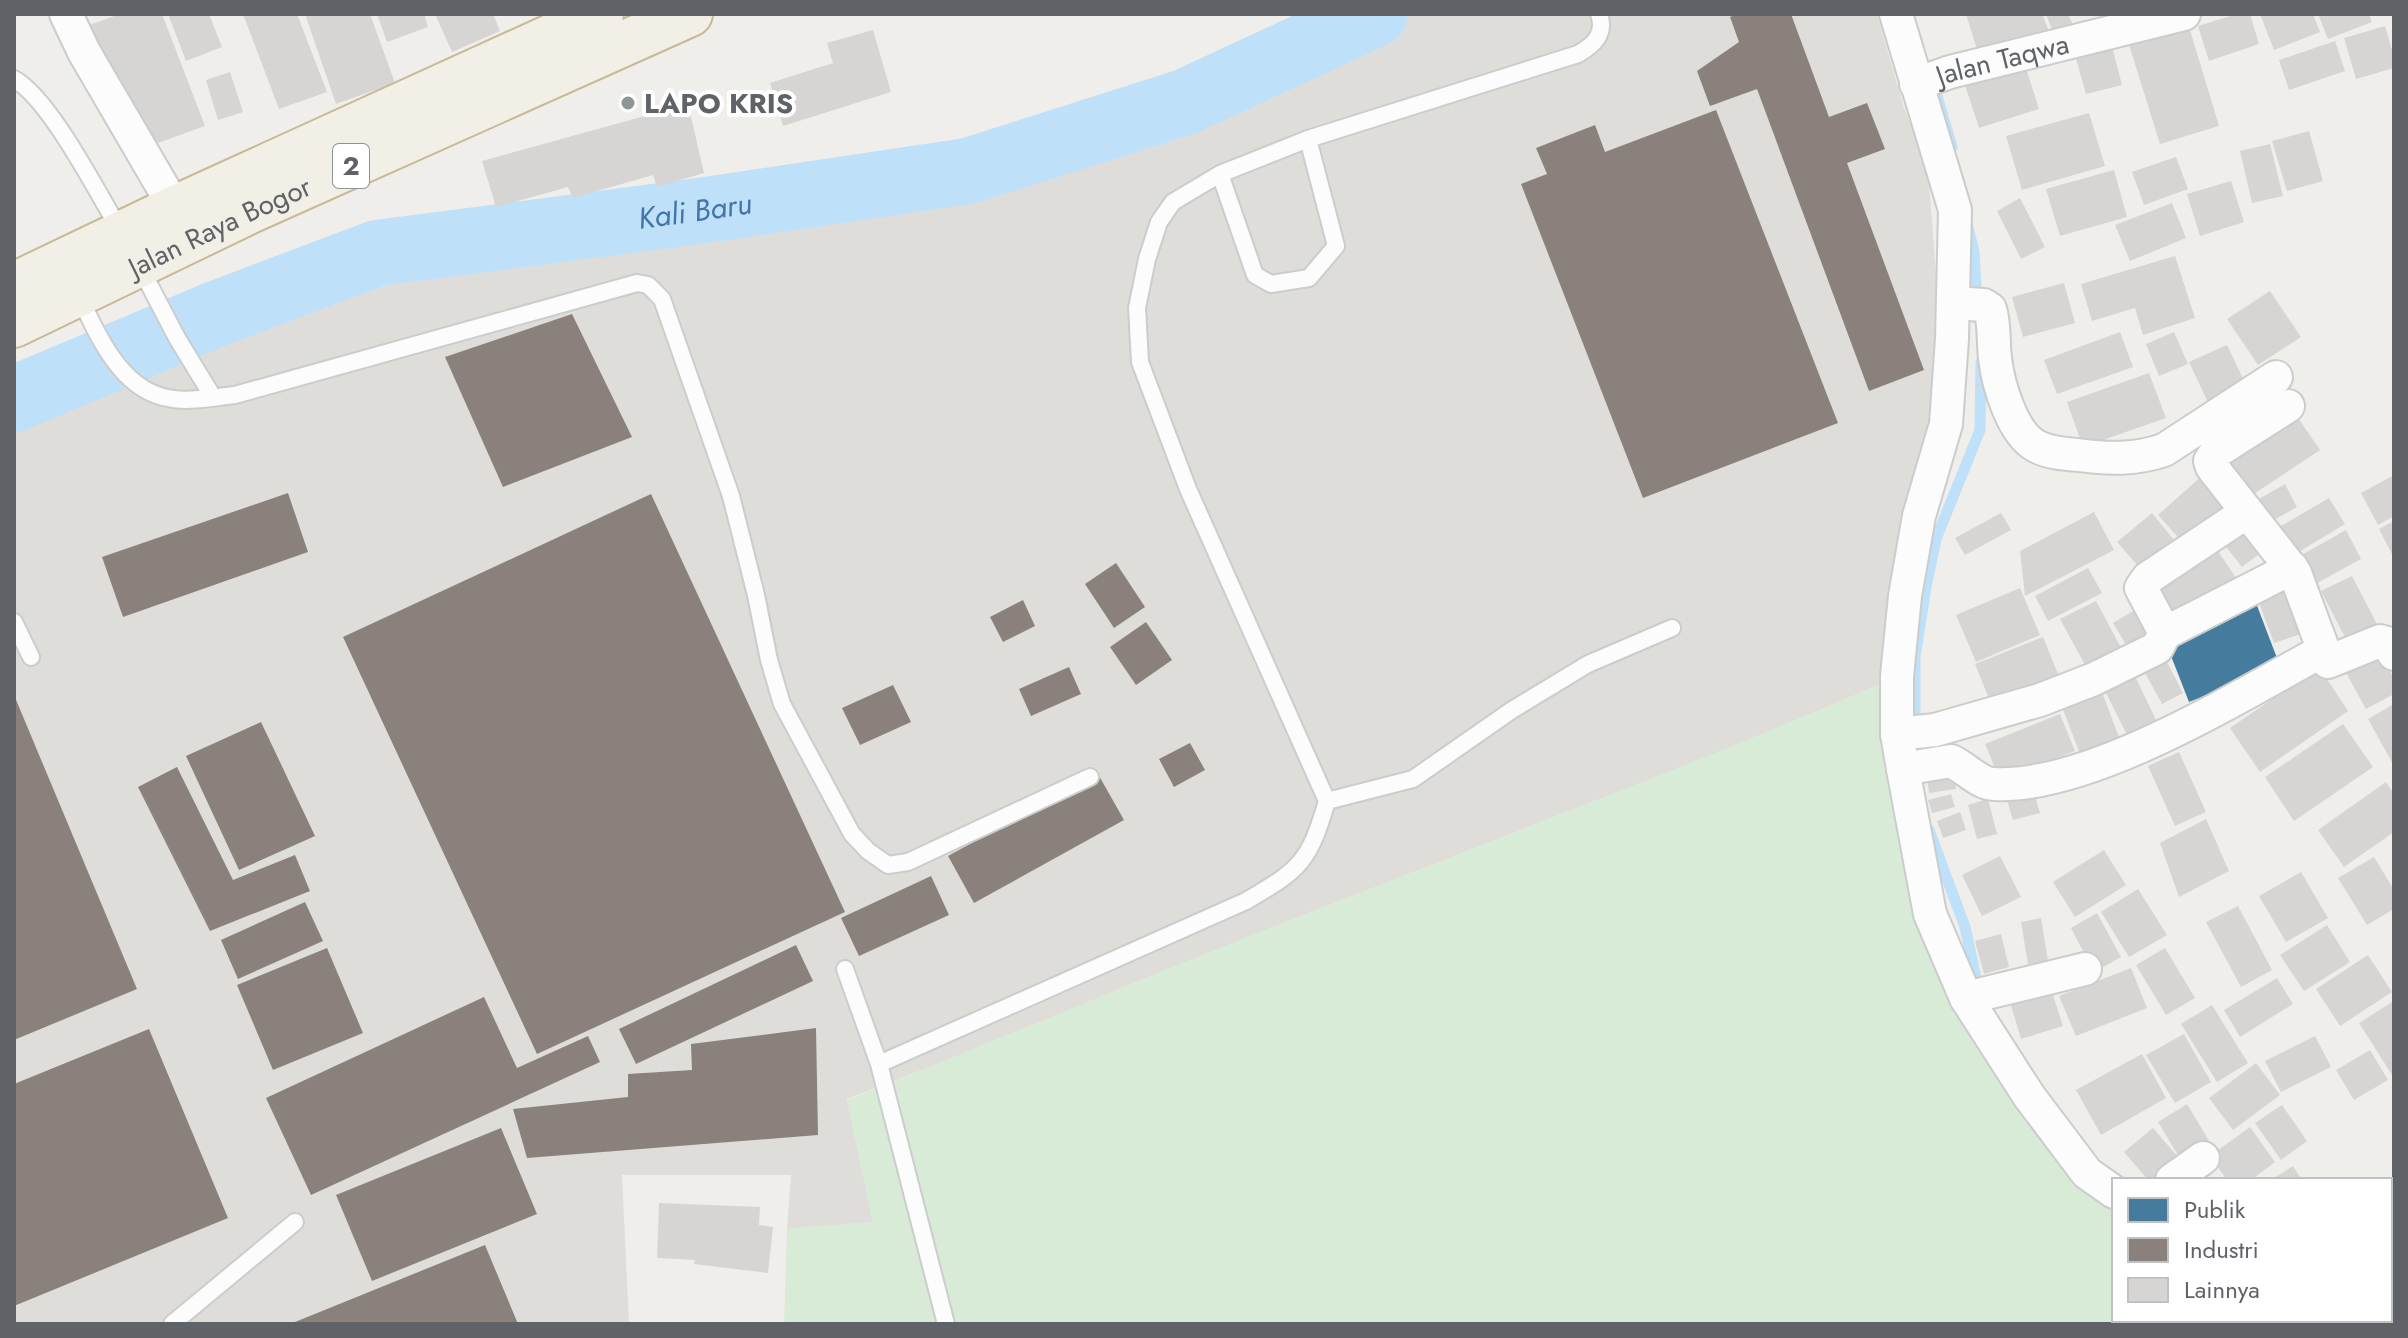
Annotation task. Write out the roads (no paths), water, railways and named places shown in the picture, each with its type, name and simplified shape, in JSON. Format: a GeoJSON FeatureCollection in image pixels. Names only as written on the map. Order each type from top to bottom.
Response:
{"type":"FeatureCollection","features":[{"type":"Feature","properties":{"kind":"highway","name":"Jalan Raya Bogor"},"geometry":{"type":"LineString","coordinates":[[133,255],[175,208],[601,14]]}},
{"type":"Feature","properties":{"kind":"highway","name":"Jalan Raya Bogor"},"geometry":{"type":"LineString","coordinates":[[14,325],[133,255],[690,14]]}},
{"type":"Feature","properties":{"kind":"highway","name":"Jalan Raya Bogor"},"geometry":{"type":"LineString","coordinates":[[14,285],[76,290]]}},
{"type":"Feature","properties":{"kind":"street"},"geometry":{"type":"LineString","coordinates":[[66,14],[84,52],[175,208]]}},
{"type":"Feature","properties":{"kind":"street"},"geometry":{"type":"LineString","coordinates":[[1896,14],[1932,78],[1955,210],[1967,304],[1946,424],[1919,516],[1905,596],[1897,676],[1908,733],[1930,914],[2029,1096],[2087,1173],[2112,1191]]}},
{"type":"Feature","properties":{"kind":"street","name":"Jalan Taqwa"},"geometry":{"type":"LineString","coordinates":[[1932,78],[2184,14]]}},
{"type":"Feature","properties":{"kind":"street"},"geometry":{"type":"LineString","coordinates":[[1967,304],[1992,314],[1995,362],[2003,396],[2016,423],[2035,446],[2056,453],[2108,459],[2144,457],[2282,391],[2216,452],[2211,458],[2212,467],[2292,568],[2322,651],[2329,662],[2384,641],[2394,654]]}},
{"type":"Feature","properties":{"kind":"street"},"geometry":{"type":"LineString","coordinates":[[2165,633],[2141,588],[2148,578],[2247,512]]}},
{"type":"Feature","properties":{"kind":"street"},"geometry":{"type":"LineString","coordinates":[[1908,733],[2040,700],[2094,679],[2157,648],[2165,633],[2292,568]]}},
{"type":"Feature","properties":{"kind":"street"},"geometry":{"type":"LineString","coordinates":[[1912,768],[1951,761],[1986,783],[2042,781],[2127,753],[2322,651]]}},
{"type":"Feature","properties":{"kind":"street"},"geometry":{"type":"LineString","coordinates":[[1975,996],[2085,969]]}},
{"type":"Feature","properties":{"kind":"street"},"geometry":{"type":"LineString","coordinates":[[2175,1178],[2203,1158]]}},
{"type":"Feature","properties":{"kind":"lane"},"geometry":{"type":"LineString","coordinates":[[879,1064],[1260,893],[1300,865],[1316,841],[1327,801],[1188,489],[1140,362],[1137,308],[1147,259],[1159,222],[1173,202],[1220,174],[1308,139],[1578,54],[1591,47],[1600,36],[1603,23],[1599,14]]}},
{"type":"Feature","properties":{"kind":"lane"},"geometry":{"type":"LineString","coordinates":[[14,79],[27,86],[43,105],[213,397]]}},
{"type":"Feature","properties":{"kind":"lane"},"geometry":{"type":"LineString","coordinates":[[1220,174],[1255,275],[1271,284],[1309,278],[1336,246],[1308,139]]}},
{"type":"Feature","properties":{"kind":"lane"},"geometry":{"type":"LineString","coordinates":[[76,290],[122,373],[148,391],[173,399],[250,391],[637,283],[648,285],[662,299],[731,496],[782,704],[852,834],[868,851],[888,865],[908,862],[1090,777]]}},
{"type":"Feature","properties":{"kind":"lane"},"geometry":{"type":"LineString","coordinates":[[14,622],[31,657]]}},
{"type":"Feature","properties":{"kind":"lane"},"geometry":{"type":"LineString","coordinates":[[1327,801],[1413,779],[1512,710],[1588,664],[1672,628]]}},
{"type":"Feature","properties":{"kind":"lane"},"geometry":{"type":"LineString","coordinates":[[845,969],[879,1064],[946,1324]]}},
{"type":"Feature","properties":{"kind":"lane"},"geometry":{"type":"LineString","coordinates":[[172,1324],[295,1222]]}},
{"type":"Feature","properties":{"kind":"waterway","name":"Kali Baru"},"geometry":{"type":"LineString","coordinates":[[14,399],[221,312],[377,253],[692,212],[968,171],[1185,102],[1375,14]]}},
{"type":"Feature","properties":{"kind":"waterway"},"geometry":{"type":"LineString","coordinates":[[1932,79],[1952,147]]}},
{"type":"Feature","properties":{"kind":"waterway"},"geometry":{"type":"LineString","coordinates":[[1967,223],[1974,252],[1977,301]]}},
{"type":"Feature","properties":{"kind":"waterway"},"geometry":{"type":"LineString","coordinates":[[1915,730],[1915,657],[1926,587],[1936,539],[1980,430],[1981,362]]}},
{"type":"Feature","properties":{"kind":"waterway"},"geometry":{"type":"LineString","coordinates":[[1929,830],[1965,927],[1979,992]]}},
{"type":"Feature","properties":{"kind":"place","name":"LAPO KRIS"},"geometry":{"type":"Point","coordinates":[628,103]}}]}
